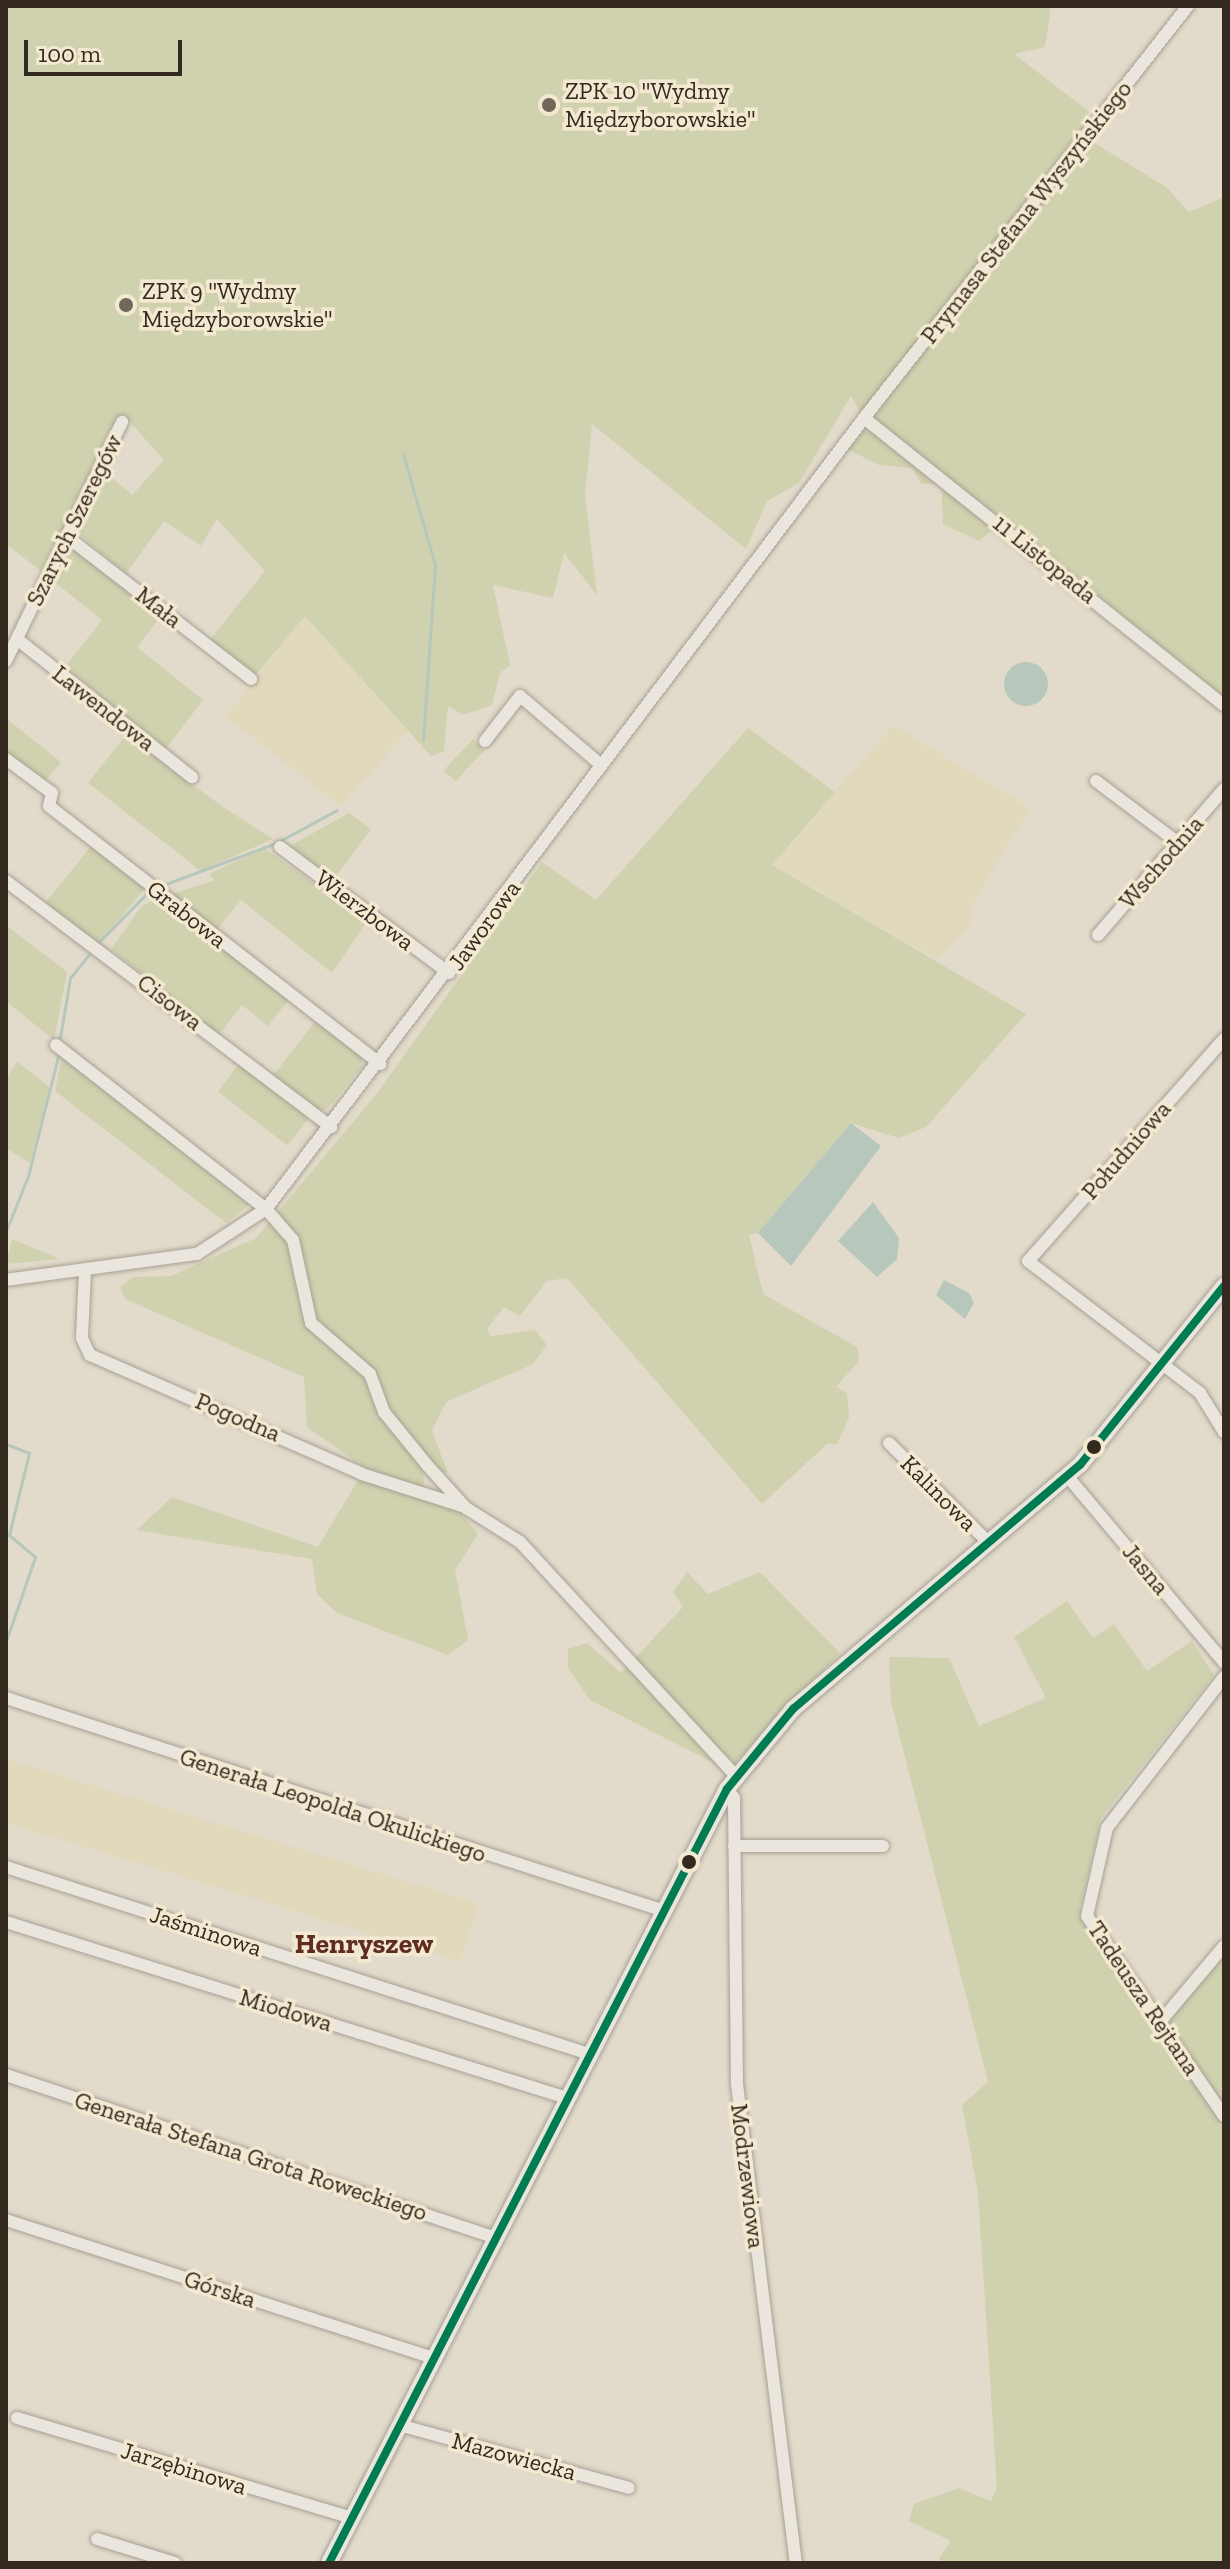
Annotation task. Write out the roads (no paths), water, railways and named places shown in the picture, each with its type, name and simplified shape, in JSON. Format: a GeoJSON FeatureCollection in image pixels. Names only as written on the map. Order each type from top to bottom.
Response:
{"type":"FeatureCollection","features":[{"type":"Feature","properties":{"kind":"street","name":"Prymasa Stefana Wyszyńskiego"},"geometry":{"type":"LineString","coordinates":[[864,418],[1188,6]]}},
{"type":"Feature","properties":{"kind":"street","name":"11 Listopada"},"geometry":{"type":"LineString","coordinates":[[864,418],[1224,705]]}},
{"type":"Feature","properties":{"kind":"street","name":"Jaworowa"},"geometry":{"type":"LineString","coordinates":[[6,1280],[197,1254],[266,1209],[381,1064],[601,765],[864,418]]}},
{"type":"Feature","properties":{"kind":"street","name":"Szarych Szeregów"},"geometry":{"type":"LineString","coordinates":[[6,661],[122,422]]}},
{"type":"Feature","properties":{"kind":"street","name":"Mała"},"geometry":{"type":"LineString","coordinates":[[66,536],[251,679]]}},
{"type":"Feature","properties":{"kind":"street","name":"Lawendowa"},"geometry":{"type":"LineString","coordinates":[[17,639],[192,777]]}},
{"type":"Feature","properties":{"kind":"street"},"geometry":{"type":"LineString","coordinates":[[485,741],[520,696],[601,765]]}},
{"type":"Feature","properties":{"kind":"street","name":"Grabowa"},"geometry":{"type":"LineString","coordinates":[[6,759],[52,793],[49,806],[381,1064]]}},
{"type":"Feature","properties":{"kind":"street"},"geometry":{"type":"LineString","coordinates":[[1096,781],[1177,842]]}},
{"type":"Feature","properties":{"kind":"street","name":"Wschodnia"},"geometry":{"type":"LineString","coordinates":[[1098,935],[1224,789]]}},
{"type":"Feature","properties":{"kind":"street","name":"Wierzbowa"},"geometry":{"type":"LineString","coordinates":[[280,847],[449,973]]}},
{"type":"Feature","properties":{"kind":"street","name":"Cisowa"},"geometry":{"type":"LineString","coordinates":[[6,881],[331,1127]]}},
{"type":"Feature","properties":{"kind":"street","name":"Południowa"},"geometry":{"type":"LineString","coordinates":[[1162,1364],[1028,1261],[1224,1039]]}},
{"type":"Feature","properties":{"kind":"street"},"geometry":{"type":"LineString","coordinates":[[56,1045],[266,1209],[293,1240],[311,1323],[370,1374],[384,1412],[466,1508],[520,1542],[732,1783]]}},
{"type":"Feature","properties":{"kind":"street","name":"Pogodna"},"geometry":{"type":"LineString","coordinates":[[85,1271],[82,1338],[90,1355],[362,1474],[466,1508]]}},
{"type":"Feature","properties":{"kind":"street"},"geometry":{"type":"LineString","coordinates":[[329,2563],[661,1910],[732,1783],[793,1709],[1068,1477],[1223,1290]]}},
{"type":"Feature","properties":{"kind":"street"},"geometry":{"type":"LineString","coordinates":[[1162,1364],[1214,1405],[1224,1432]]}},
{"type":"Feature","properties":{"kind":"street","name":"Kalinowa"},"geometry":{"type":"LineString","coordinates":[[889,1443],[989,1543]]}},
{"type":"Feature","properties":{"kind":"street","name":"Jasna"},"geometry":{"type":"LineString","coordinates":[[1068,1477],[1224,1662]]}},
{"type":"Feature","properties":{"kind":"street","name":"Tadeusza Rejtana"},"geometry":{"type":"LineString","coordinates":[[1224,1677],[1107,1828],[1087,1916],[1224,2116]]}},
{"type":"Feature","properties":{"kind":"street","name":"Generała Leopolda Okulickiego"},"geometry":{"type":"LineString","coordinates":[[6,1698],[661,1910]]}},
{"type":"Feature","properties":{"kind":"street","name":"Modrzewiowa"},"geometry":{"type":"LineString","coordinates":[[732,1783],[737,2084],[796,2563]]}},
{"type":"Feature","properties":{"kind":"street"},"geometry":{"type":"LineString","coordinates":[[734,1846],[883,1846]]}},
{"type":"Feature","properties":{"kind":"street","name":"Jaśminowa"},"geometry":{"type":"LineString","coordinates":[[6,1867],[589,2054]]}},
{"type":"Feature","properties":{"kind":"street","name":"Miodowa"},"geometry":{"type":"LineString","coordinates":[[6,1922],[567,2098]]}},
{"type":"Feature","properties":{"kind":"street"},"geometry":{"type":"LineString","coordinates":[[1160,2022],[1224,1946]]}},
{"type":"Feature","properties":{"kind":"street","name":"Generała Stefana Grota Roweckiego"},"geometry":{"type":"LineString","coordinates":[[6,2075],[496,2238]]}},
{"type":"Feature","properties":{"kind":"street","name":"Górska"},"geometry":{"type":"LineString","coordinates":[[6,2220],[434,2358]]}},
{"type":"Feature","properties":{"kind":"street","name":"Jarzębinowa"},"geometry":{"type":"LineString","coordinates":[[17,2418],[352,2518]]}},
{"type":"Feature","properties":{"kind":"street","name":"Mazowiecka"},"geometry":{"type":"LineString","coordinates":[[399,2425],[629,2488]]}},
{"type":"Feature","properties":{"kind":"street"},"geometry":{"type":"LineString","coordinates":[[97,2539],[175,2563]]}},
{"type":"Feature","properties":{"kind":"waterway"},"geometry":{"type":"LineString","coordinates":[[403,454],[435,565],[423,740]]}},
{"type":"Feature","properties":{"kind":"waterway"},"geometry":{"type":"LineString","coordinates":[[163,885],[276,843],[337,810]]}},
{"type":"Feature","properties":{"kind":"waterway"},"geometry":{"type":"LineString","coordinates":[[100,941],[149,891]]}},
{"type":"Feature","properties":{"kind":"waterway"},"geometry":{"type":"LineString","coordinates":[[60,1038],[70,978],[90,953]]}},
{"type":"Feature","properties":{"kind":"waterway"},"geometry":{"type":"LineString","coordinates":[[6,1231],[28,1176],[58,1057]]}},
{"type":"Feature","properties":{"kind":"waterway"},"geometry":{"type":"LineString","coordinates":[[6,1444],[29,1453],[9,1535],[35,1557],[6,1641]]}},
{"type":"Feature","properties":{"kind":"place","name":"ZPK 10 \"Wydmy Międzyborowskie\""},"geometry":{"type":"Point","coordinates":[549,105]}},
{"type":"Feature","properties":{"kind":"place","name":"ZPK 9 \"Wydmy Międzyborowskie\""},"geometry":{"type":"Point","coordinates":[126,305]}},
{"type":"Feature","properties":{"kind":"district","name":"Henryszew"},"geometry":{"type":"Point","coordinates":[364,1944]}}]}
